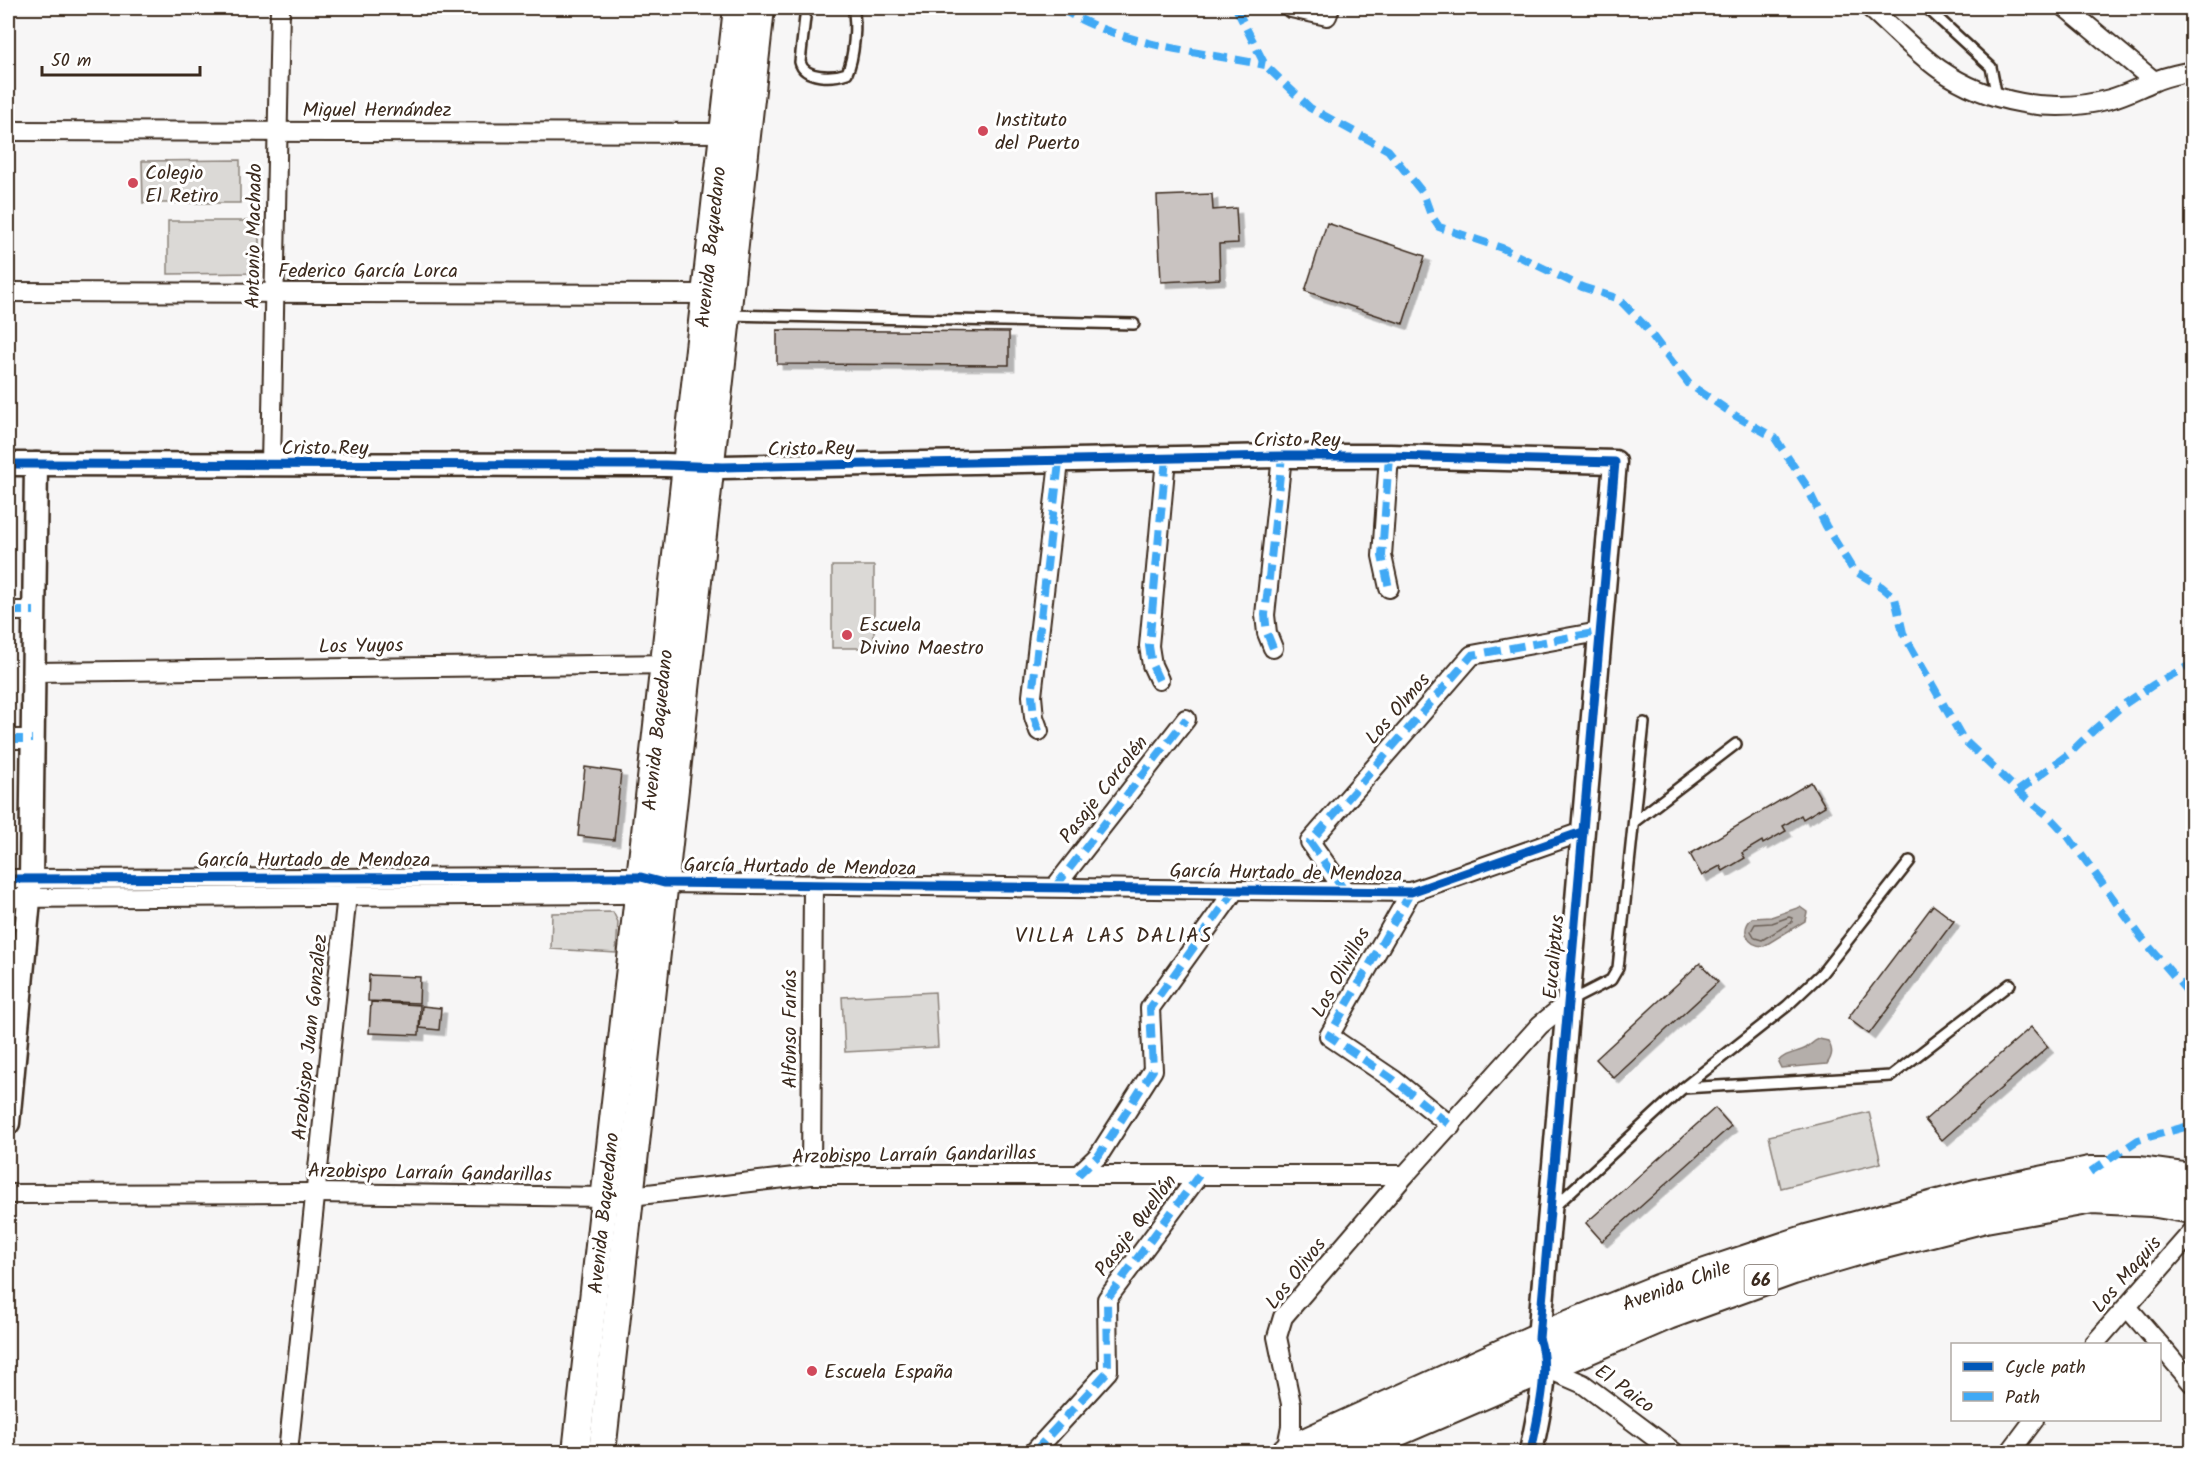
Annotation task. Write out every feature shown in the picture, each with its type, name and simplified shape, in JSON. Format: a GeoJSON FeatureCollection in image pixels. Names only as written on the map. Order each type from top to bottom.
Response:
{"type":"FeatureCollection","features":[{"type":"Feature","properties":{"kind":"highway","name":"Avenida Chile"},"geometry":{"type":"LineString","coordinates":[[1348,1452],[1541,1352],[1713,1271],[1807,1240],[1976,1195],[2090,1172],[2183,1174]]}},
{"type":"Feature","properties":{"kind":"highway","name":"Avenida Chile"},"geometry":{"type":"LineString","coordinates":[[1284,1452],[1541,1352],[1657,1318],[1731,1290],[1846,1253],[1921,1232],[1985,1217],[2092,1198],[2151,1201],[2193,1208]]}},
{"type":"Feature","properties":{"kind":"main road","name":"Avenida Baquedano"},"geometry":{"type":"LineString","coordinates":[[576,1452],[605,1197],[677,664],[698,466],[721,301],[735,133],[737,8]]}},
{"type":"Feature","properties":{"kind":"main road","name":"Avenida Baquedano"},"geometry":{"type":"LineString","coordinates":[[735,133],[761,8]]}},
{"type":"Feature","properties":{"kind":"main road","name":"Avenida Baquedano"},"geometry":{"type":"LineString","coordinates":[[602,1452],[631,1196],[648,884]]}},
{"type":"Feature","properties":{"kind":"street","name":"Antonio Machado"},"geometry":{"type":"LineString","coordinates":[[271,465],[280,8]]}},
{"type":"Feature","properties":{"kind":"street"},"geometry":{"type":"LineString","coordinates":[[1291,8],[1329,12]]}},
{"type":"Feature","properties":{"kind":"street"},"geometry":{"type":"LineString","coordinates":[[1870,8],[1937,67],[1956,80],[1997,97],[2041,106],[2086,104],[2132,91],[2154,81],[2193,71]]}},
{"type":"Feature","properties":{"kind":"street"},"geometry":{"type":"LineString","coordinates":[[2066,8],[2154,81]]}},
{"type":"Feature","properties":{"kind":"street","name":"Miguel Hernández"},"geometry":{"type":"LineString","coordinates":[[8,130],[735,133]]}},
{"type":"Feature","properties":{"kind":"street","name":"Federico García Lorca"},"geometry":{"type":"LineString","coordinates":[[8,292],[274,292],[721,301]]}},
{"type":"Feature","properties":{"kind":"street"},"geometry":{"type":"LineString","coordinates":[[1272,648],[1265,615],[1281,456]]}},
{"type":"Feature","properties":{"kind":"street","name":"Cristo Rey"},"geometry":{"type":"LineString","coordinates":[[8,464],[698,466],[1059,462],[1281,456],[1389,456],[1615,462]]}},
{"type":"Feature","properties":{"kind":"street"},"geometry":{"type":"LineString","coordinates":[[1389,456],[1382,556],[1389,588]]}},
{"type":"Feature","properties":{"kind":"street"},"geometry":{"type":"LineString","coordinates":[[1159,680],[1152,665],[1149,646],[1166,458]]}},
{"type":"Feature","properties":{"kind":"street"},"geometry":{"type":"LineString","coordinates":[[1040,731],[1034,717],[1032,696],[1059,462]]}},
{"type":"Feature","properties":{"kind":"street","name":"Eucaliptus"},"geometry":{"type":"LineString","coordinates":[[1531,1452],[1541,1352],[1567,1003],[1615,462]]}},
{"type":"Feature","properties":{"kind":"street"},"geometry":{"type":"LineString","coordinates":[[8,1123],[32,739],[36,464]]}},
{"type":"Feature","properties":{"kind":"street"},"geometry":{"type":"LineString","coordinates":[[8,611],[34,611]]}},
{"type":"Feature","properties":{"kind":"street","name":"Los Olmos"},"geometry":{"type":"LineString","coordinates":[[1345,891],[1310,842],[1472,655],[1599,632]]}},
{"type":"Feature","properties":{"kind":"street","name":"Los Yuyos"},"geometry":{"type":"LineString","coordinates":[[34,672],[677,664]]}},
{"type":"Feature","properties":{"kind":"street","name":"Pasaje Corcolén"},"geometry":{"type":"LineString","coordinates":[[1055,887],[1186,719]]}},
{"type":"Feature","properties":{"kind":"street"},"geometry":{"type":"LineString","coordinates":[[8,739],[32,739]]}},
{"type":"Feature","properties":{"kind":"street","name":"García Hurtado de Mendoza"},"geometry":{"type":"LineString","coordinates":[[22,892],[349,877],[648,884],[1411,892],[1582,832]]}},
{"type":"Feature","properties":{"kind":"street","name":"Arzobispo Juan González"},"geometry":{"type":"LineString","coordinates":[[288,1452],[349,877]]}},
{"type":"Feature","properties":{"kind":"street","name":"García Hurtado de Mendoza"},"geometry":{"type":"LineString","coordinates":[[8,879],[22,892],[346,896],[648,884]]}},
{"type":"Feature","properties":{"kind":"street","name":"Alfonso Farías"},"geometry":{"type":"LineString","coordinates":[[811,1175],[813,884]]}},
{"type":"Feature","properties":{"kind":"street"},"geometry":{"type":"LineString","coordinates":[[1078,1175],[1099,1155],[1154,1070],[1150,1008],[1235,890]]}},
{"type":"Feature","properties":{"kind":"street","name":"Los Olivillos"},"geometry":{"type":"LineString","coordinates":[[1411,892],[1329,1036],[1394,1080],[1451,1126]]}},
{"type":"Feature","properties":{"kind":"street"},"geometry":{"type":"LineString","coordinates":[[1405,1175],[1540,1025],[1567,1003]]}},
{"type":"Feature","properties":{"kind":"street","name":"Arzobispo Larraín Gandarillas"},"geometry":{"type":"LineString","coordinates":[[8,1194],[316,1193],[605,1197],[811,1175],[1405,1175]]}},
{"type":"Feature","properties":{"kind":"street","name":"Pasaje Quellón"},"geometry":{"type":"LineString","coordinates":[[1034,1452],[1108,1371],[1107,1299],[1199,1175]]}},
{"type":"Feature","properties":{"kind":"street","name":"Los Olivos"},"geometry":{"type":"LineString","coordinates":[[1284,1452],[1292,1426],[1291,1404],[1277,1337],[1283,1317],[1405,1175]]}},
{"type":"Feature","properties":{"kind":"street","name":"Los Maquis"},"geometry":{"type":"LineString","coordinates":[[2095,1343],[2193,1232]]}},
{"type":"Feature","properties":{"kind":"street"},"geometry":{"type":"LineString","coordinates":[[2127,1307],[2157,1343]]}},
{"type":"Feature","properties":{"kind":"street"},"geometry":{"type":"LineString","coordinates":[[2161,1347],[2193,1383]]}},
{"type":"Feature","properties":{"kind":"street","name":"El Paico"},"geometry":{"type":"LineString","coordinates":[[1541,1352],[1674,1452]]}},
{"type":"Feature","properties":{"kind":"street"},"geometry":{"type":"LineString","coordinates":[[2010,1452],[2033,1421]]}},
{"type":"Feature","properties":{"kind":"lane"},"geometry":{"type":"LineString","coordinates":[[806,8],[801,69],[808,74],[839,76],[847,73],[851,64],[855,15],[853,8]]}},
{"type":"Feature","properties":{"kind":"lane"},"geometry":{"type":"LineString","coordinates":[[1927,8],[1991,67],[1997,97]]}},
{"type":"Feature","properties":{"kind":"lane"},"geometry":{"type":"LineString","coordinates":[[721,301],[1134,324]]}},
{"type":"Feature","properties":{"kind":"lane"},"geometry":{"type":"LineString","coordinates":[[1567,1003],[1611,980],[1618,968],[1644,723]]}},
{"type":"Feature","properties":{"kind":"lane"},"geometry":{"type":"LineString","coordinates":[[1634,822],[1736,744]]}},
{"type":"Feature","properties":{"kind":"lane"},"geometry":{"type":"LineString","coordinates":[[1550,1211],[1683,1088],[1787,1006],[1822,973],[1910,861]]}},
{"type":"Feature","properties":{"kind":"lane"},"geometry":{"type":"LineString","coordinates":[[1683,1088],[1891,1076],[2010,984]]}},
{"type":"Feature","properties":{"kind":"shaded area"},"geometry":{"type":"Polygon","coordinates":[[[240,160],[240,203],[143,203],[142,161],[240,160]]]}},
{"type":"Feature","properties":{"kind":"shaded area"},"geometry":{"type":"Polygon","coordinates":[[[168,221],[259,221],[259,273],[168,274],[168,221]]]}},
{"type":"Feature","properties":{"kind":"shaded area"},"geometry":{"type":"Polygon","coordinates":[[[832,566],[874,566],[874,648],[832,648],[832,566]]]}},
{"type":"Feature","properties":{"kind":"shaded area"},"geometry":{"type":"Polygon","coordinates":[[[613,912],[618,922],[616,953],[551,949],[552,913],[613,912]]]}},
{"type":"Feature","properties":{"kind":"shaded area"},"geometry":{"type":"Polygon","coordinates":[[[935,992],[938,1047],[845,1052],[842,997],[935,992]]]}},
{"type":"Feature","properties":{"kind":"shaded area"},"geometry":{"type":"Polygon","coordinates":[[[1869,1112],[1881,1163],[1781,1188],[1769,1136],[1869,1112]]]}},
{"type":"Feature","properties":{"kind":"water"},"geometry":{"type":"Polygon","coordinates":[[[1800,907],[1807,912],[1805,921],[1764,946],[1753,943],[1747,936],[1746,927],[1752,918],[1771,917],[1800,907]]]}},
{"type":"Feature","properties":{"kind":"water"},"geometry":{"type":"Polygon","coordinates":[[[1819,1039],[1828,1041],[1831,1047],[1832,1052],[1827,1064],[1781,1068],[1778,1062],[1781,1059],[1806,1048],[1819,1039]]]}},
{"type":"Feature","properties":{"kind":"building"},"geometry":{"type":"Polygon","coordinates":[[[1212,194],[1213,210],[1236,208],[1238,243],[1219,244],[1220,279],[1161,282],[1157,196],[1212,194]]]}},
{"type":"Feature","properties":{"kind":"building"},"geometry":{"type":"Polygon","coordinates":[[[1327,223],[1425,256],[1403,324],[1305,291],[1327,223]]]}},
{"type":"Feature","properties":{"kind":"building"},"geometry":{"type":"Polygon","coordinates":[[[777,330],[1009,332],[1009,365],[777,364],[777,330]]]}},
{"type":"Feature","properties":{"kind":"building"},"geometry":{"type":"Polygon","coordinates":[[[585,767],[621,772],[614,840],[578,836],[585,767]]]}},
{"type":"Feature","properties":{"kind":"building"},"geometry":{"type":"Polygon","coordinates":[[[1811,782],[1825,806],[1803,819],[1801,815],[1783,826],[1786,831],[1742,853],[1745,858],[1723,871],[1720,866],[1702,876],[1690,854],[1811,782]]]}},
{"type":"Feature","properties":{"kind":"building"},"geometry":{"type":"Polygon","coordinates":[[[1933,905],[1954,921],[1869,1034],[1848,1018],[1933,905]]]}},
{"type":"Feature","properties":{"kind":"building"},"geometry":{"type":"Polygon","coordinates":[[[1700,963],[1718,982],[1614,1078],[1596,1059],[1700,963]]]}},
{"type":"Feature","properties":{"kind":"building"},"geometry":{"type":"Polygon","coordinates":[[[369,975],[420,977],[419,1003],[368,1001],[369,975]]]}},
{"type":"Feature","properties":{"kind":"building"},"geometry":{"type":"Polygon","coordinates":[[[371,1002],[420,1005],[419,1035],[369,1033],[371,1002]]]}},
{"type":"Feature","properties":{"kind":"building"},"geometry":{"type":"Polygon","coordinates":[[[422,1006],[441,1008],[439,1030],[420,1028],[422,1006]]]}},
{"type":"Feature","properties":{"kind":"building"},"geometry":{"type":"Polygon","coordinates":[[[2031,1027],[2048,1047],[1942,1140],[1925,1120],[2031,1027]]]}},
{"type":"Feature","properties":{"kind":"building"},"geometry":{"type":"Polygon","coordinates":[[[1715,1108],[1731,1126],[1602,1241],[1586,1223],[1715,1108]]]}},
{"type":"Feature","properties":{"kind":"marked path"},"geometry":{"type":"LineString","coordinates":[[1060,8],[1083,21],[1133,39],[1159,46],[1265,65]]}},
{"type":"Feature","properties":{"kind":"marked path"},"geometry":{"type":"LineString","coordinates":[[1236,8],[1265,65],[1310,108],[1388,150],[1423,193],[1431,215],[1439,227],[1502,248],[1582,287],[1619,299],[1644,325],[1689,384],[1736,416],[1775,438],[1806,485],[1826,526],[1853,570],[1882,587],[1895,598],[1903,633],[1963,739],[2067,835],[2141,937],[2192,997]]}},
{"type":"Feature","properties":{"kind":"marked path"},"geometry":{"type":"LineString","coordinates":[[1273,648],[1267,633],[1265,615],[1282,456]]}},
{"type":"Feature","properties":{"kind":"marked path"},"geometry":{"type":"LineString","coordinates":[[1389,456],[1382,556],[1389,588]]}},
{"type":"Feature","properties":{"kind":"marked path"},"geometry":{"type":"LineString","coordinates":[[1159,680],[1152,665],[1149,646],[1166,458]]}},
{"type":"Feature","properties":{"kind":"marked path"},"geometry":{"type":"LineString","coordinates":[[1039,731],[1034,717],[1032,696],[1059,462]]}},
{"type":"Feature","properties":{"kind":"marked path"},"geometry":{"type":"LineString","coordinates":[[8,611],[34,611]]}},
{"type":"Feature","properties":{"kind":"marked path"},"geometry":{"type":"LineString","coordinates":[[1345,891],[1310,842],[1472,655],[1599,632]]}},
{"type":"Feature","properties":{"kind":"marked path"},"geometry":{"type":"LineString","coordinates":[[2018,791],[2070,753],[2123,705],[2153,685],[2192,664]]}},
{"type":"Feature","properties":{"kind":"marked path"},"geometry":{"type":"LineString","coordinates":[[1055,887],[1186,719]]}},
{"type":"Feature","properties":{"kind":"marked path"},"geometry":{"type":"LineString","coordinates":[[8,739],[32,739]]}},
{"type":"Feature","properties":{"kind":"marked path"},"geometry":{"type":"LineString","coordinates":[[1078,1175],[1099,1155],[1153,1070],[1150,1008],[1235,890]]}},
{"type":"Feature","properties":{"kind":"marked path"},"geometry":{"type":"LineString","coordinates":[[1411,892],[1329,1036],[1394,1080],[1451,1126]]}},
{"type":"Feature","properties":{"kind":"marked path"},"geometry":{"type":"LineString","coordinates":[[2090,1172],[2138,1140],[2192,1125]]}},
{"type":"Feature","properties":{"kind":"marked path"},"geometry":{"type":"LineString","coordinates":[[1034,1452],[1108,1371],[1107,1299],[1199,1175]]}},
{"type":"Feature","properties":{"kind":"cycle path"},"geometry":{"type":"LineString","coordinates":[[8,464],[723,467],[1282,456],[1389,456],[1615,462],[1539,1338],[1544,1365],[1543,1379],[1531,1452]]}},
{"type":"Feature","properties":{"kind":"cycle path"},"geometry":{"type":"LineString","coordinates":[[8,879],[641,877],[664,883],[1411,892],[1582,832]]}},
{"type":"Feature","properties":{"kind":"place","name":"Instituto del Puerto"},"geometry":{"type":"Point","coordinates":[983,131]}},
{"type":"Feature","properties":{"kind":"place","name":"Colegio El Retiro"},"geometry":{"type":"Point","coordinates":[133,183]}},
{"type":"Feature","properties":{"kind":"place","name":"Escuela Divino Maestro"},"geometry":{"type":"Point","coordinates":[847,635]}},
{"type":"Feature","properties":{"kind":"place","name":"Escuela España"},"geometry":{"type":"Point","coordinates":[812,1371]}},
{"type":"Feature","properties":{"kind":"district","name":"VILLA LAS DALIAS"},"geometry":{"type":"Point","coordinates":[1114,935]}}]}
